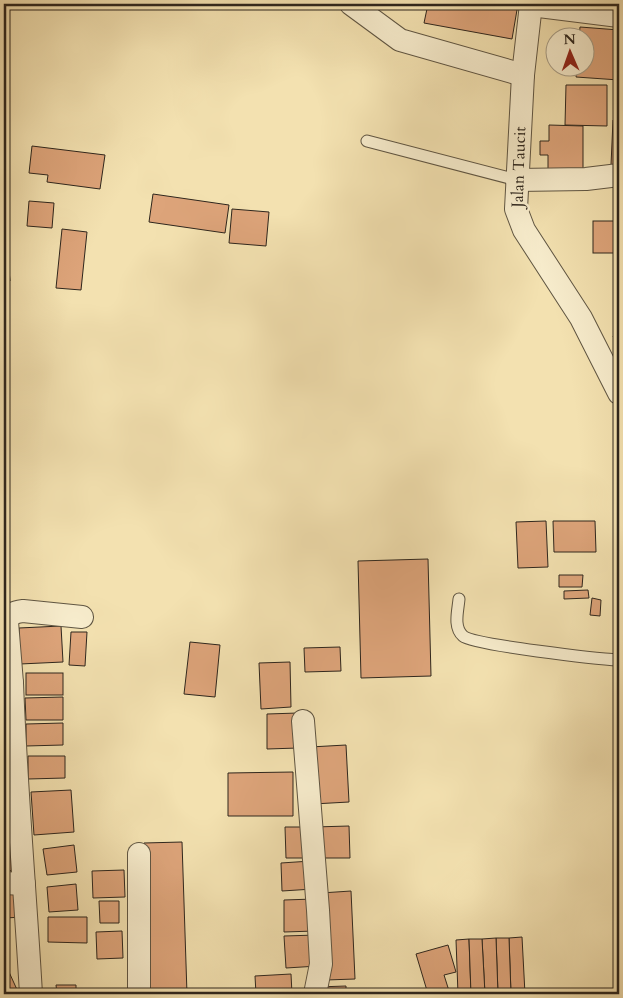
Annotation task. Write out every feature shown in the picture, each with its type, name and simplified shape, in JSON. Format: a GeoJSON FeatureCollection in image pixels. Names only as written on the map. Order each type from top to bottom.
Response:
{"type":"FeatureCollection","features":[{"type":"Feature","properties":{"kind":"street"},"geometry":{"type":"LineString","coordinates":[[351,4],[400,40],[523,75]]}},
{"type":"Feature","properties":{"kind":"street"},"geometry":{"type":"LineString","coordinates":[[531,5],[619,16]]}},
{"type":"Feature","properties":{"kind":"street","name":"Jalan Taucit"},"geometry":{"type":"LineString","coordinates":[[531,5],[523,75],[516,209],[524,230],[581,318],[619,393]]}},
{"type":"Feature","properties":{"kind":"street"},"geometry":{"type":"LineString","coordinates":[[517,180],[586,179],[619,175]]}},
{"type":"Feature","properties":{"kind":"street"},"geometry":{"type":"LineString","coordinates":[[31,994],[14,884],[16,782],[8,682],[7,622],[10,615],[23,611],[82,617]]}},
{"type":"Feature","properties":{"kind":"street"},"geometry":{"type":"LineString","coordinates":[[303,721],[318,910],[320,964],[315,994]]}},
{"type":"Feature","properties":{"kind":"street"},"geometry":{"type":"LineString","coordinates":[[139,854],[139,994]]}},
{"type":"Feature","properties":{"kind":"lane"},"geometry":{"type":"LineString","coordinates":[[367,141],[517,180]]}},
{"type":"Feature","properties":{"kind":"lane"},"geometry":{"type":"LineString","coordinates":[[459,599],[458,629],[468,638],[494,644],[619,660]]}},
{"type":"Feature","properties":{"kind":"building"},"geometry":{"type":"Polygon","coordinates":[[[428,4],[518,4],[512,39],[424,23],[428,4]]]}},
{"type":"Feature","properties":{"kind":"building"},"geometry":{"type":"Polygon","coordinates":[[[596,28],[619,30],[619,80],[590,78],[596,78],[596,28]]]}},
{"type":"Feature","properties":{"kind":"building"},"geometry":{"type":"Polygon","coordinates":[[[566,85],[607,85],[607,126],[565,125],[566,85]]]}},
{"type":"Feature","properties":{"kind":"building"},"geometry":{"type":"Polygon","coordinates":[[[613,120],[619,120],[619,165],[611,165],[613,120]]]}},
{"type":"Feature","properties":{"kind":"building"},"geometry":{"type":"Polygon","coordinates":[[[549,125],[583,126],[583,171],[548,171],[548,155],[540,155],[540,141],[549,141],[549,125]]]}},
{"type":"Feature","properties":{"kind":"building"},"geometry":{"type":"Polygon","coordinates":[[[32,146],[105,155],[100,189],[47,182],[48,175],[29,173],[32,146]]]}},
{"type":"Feature","properties":{"kind":"building"},"geometry":{"type":"Polygon","coordinates":[[[153,194],[229,205],[225,233],[149,222],[153,194]]]}},
{"type":"Feature","properties":{"kind":"building"},"geometry":{"type":"Polygon","coordinates":[[[29,201],[54,203],[52,228],[27,226],[29,201]]]}},
{"type":"Feature","properties":{"kind":"building"},"geometry":{"type":"Polygon","coordinates":[[[232,209],[269,212],[266,246],[229,243],[232,209]]]}},
{"type":"Feature","properties":{"kind":"building"},"geometry":{"type":"Polygon","coordinates":[[[4,216],[10,281],[4,282],[4,216]]]}},
{"type":"Feature","properties":{"kind":"building"},"geometry":{"type":"Polygon","coordinates":[[[593,221],[619,221],[619,253],[593,253],[593,221]]]}},
{"type":"Feature","properties":{"kind":"building"},"geometry":{"type":"Polygon","coordinates":[[[62,229],[87,232],[81,290],[56,288],[62,229]]]}},
{"type":"Feature","properties":{"kind":"building"},"geometry":{"type":"Polygon","coordinates":[[[619,334],[619,349],[613,336],[619,334]]]}},
{"type":"Feature","properties":{"kind":"building"},"geometry":{"type":"Polygon","coordinates":[[[546,521],[548,567],[518,568],[516,522],[546,521]]]}},
{"type":"Feature","properties":{"kind":"building"},"geometry":{"type":"Polygon","coordinates":[[[553,521],[595,521],[596,552],[554,552],[553,521]]]}},
{"type":"Feature","properties":{"kind":"building"},"geometry":{"type":"Polygon","coordinates":[[[428,559],[431,676],[361,678],[358,561],[428,559]]]}},
{"type":"Feature","properties":{"kind":"building"},"geometry":{"type":"Polygon","coordinates":[[[559,575],[583,575],[582,587],[559,587],[559,575]]]}},
{"type":"Feature","properties":{"kind":"building"},"geometry":{"type":"Polygon","coordinates":[[[588,590],[589,598],[564,599],[564,591],[588,590]]]}},
{"type":"Feature","properties":{"kind":"building"},"geometry":{"type":"Polygon","coordinates":[[[592,598],[601,600],[600,616],[590,615],[592,598]]]}},
{"type":"Feature","properties":{"kind":"building"},"geometry":{"type":"Polygon","coordinates":[[[61,626],[63,662],[20,664],[19,628],[61,626]]]}},
{"type":"Feature","properties":{"kind":"building"},"geometry":{"type":"Polygon","coordinates":[[[71,632],[87,632],[85,666],[69,665],[71,632]]]}},
{"type":"Feature","properties":{"kind":"building"},"geometry":{"type":"Polygon","coordinates":[[[190,642],[220,645],[215,697],[184,694],[190,642]]]}},
{"type":"Feature","properties":{"kind":"building"},"geometry":{"type":"Polygon","coordinates":[[[340,647],[341,671],[305,672],[304,648],[340,647]]]}},
{"type":"Feature","properties":{"kind":"building"},"geometry":{"type":"Polygon","coordinates":[[[290,662],[291,707],[261,709],[259,663],[290,662]]]}},
{"type":"Feature","properties":{"kind":"building"},"geometry":{"type":"Polygon","coordinates":[[[26,673],[63,673],[63,695],[26,695],[26,673]]]}},
{"type":"Feature","properties":{"kind":"building"},"geometry":{"type":"Polygon","coordinates":[[[63,697],[63,720],[26,720],[25,698],[63,697]]]}},
{"type":"Feature","properties":{"kind":"building"},"geometry":{"type":"Polygon","coordinates":[[[298,713],[298,748],[267,749],[267,714],[298,713]]]}},
{"type":"Feature","properties":{"kind":"building"},"geometry":{"type":"Polygon","coordinates":[[[63,723],[63,745],[26,746],[26,724],[63,723]]]}},
{"type":"Feature","properties":{"kind":"building"},"geometry":{"type":"Polygon","coordinates":[[[346,745],[349,802],[313,804],[310,747],[346,745]]]}},
{"type":"Feature","properties":{"kind":"building"},"geometry":{"type":"Polygon","coordinates":[[[28,756],[65,756],[65,778],[28,779],[28,756]]]}},
{"type":"Feature","properties":{"kind":"building"},"geometry":{"type":"Polygon","coordinates":[[[293,772],[293,816],[228,816],[228,773],[293,772]]]}},
{"type":"Feature","properties":{"kind":"building"},"geometry":{"type":"Polygon","coordinates":[[[71,790],[74,832],[34,835],[31,792],[71,790]]]}},
{"type":"Feature","properties":{"kind":"building"},"geometry":{"type":"Polygon","coordinates":[[[349,826],[350,858],[315,858],[314,827],[349,826]]]}},
{"type":"Feature","properties":{"kind":"building"},"geometry":{"type":"Polygon","coordinates":[[[15,827],[15,841],[4,842],[4,828],[15,827]]]}},
{"type":"Feature","properties":{"kind":"building"},"geometry":{"type":"Polygon","coordinates":[[[285,827],[308,827],[309,858],[286,858],[285,827]]]}},
{"type":"Feature","properties":{"kind":"building"},"geometry":{"type":"Polygon","coordinates":[[[182,842],[187,994],[149,994],[144,843],[182,842]]]}},
{"type":"Feature","properties":{"kind":"building"},"geometry":{"type":"Polygon","coordinates":[[[18,845],[20,870],[4,871],[4,846],[18,845]]]}},
{"type":"Feature","properties":{"kind":"building"},"geometry":{"type":"Polygon","coordinates":[[[74,845],[77,872],[47,875],[43,849],[74,845]]]}},
{"type":"Feature","properties":{"kind":"building"},"geometry":{"type":"Polygon","coordinates":[[[311,861],[313,889],[282,891],[281,863],[311,861]]]}},
{"type":"Feature","properties":{"kind":"building"},"geometry":{"type":"Polygon","coordinates":[[[124,870],[125,897],[93,898],[92,871],[124,870]]]}},
{"type":"Feature","properties":{"kind":"building"},"geometry":{"type":"Polygon","coordinates":[[[76,884],[78,910],[49,912],[47,887],[76,884]]]}},
{"type":"Feature","properties":{"kind":"building"},"geometry":{"type":"Polygon","coordinates":[[[351,891],[355,979],[326,980],[321,893],[351,891]]]}},
{"type":"Feature","properties":{"kind":"building"},"geometry":{"type":"Polygon","coordinates":[[[22,892],[24,917],[4,918],[4,893],[22,892]]]}},
{"type":"Feature","properties":{"kind":"building"},"geometry":{"type":"Polygon","coordinates":[[[314,899],[315,931],[284,932],[284,900],[314,899]]]}},
{"type":"Feature","properties":{"kind":"building"},"geometry":{"type":"Polygon","coordinates":[[[99,901],[119,901],[119,923],[100,923],[99,901]]]}},
{"type":"Feature","properties":{"kind":"building"},"geometry":{"type":"Polygon","coordinates":[[[48,917],[87,917],[87,943],[48,942],[48,917]]]}},
{"type":"Feature","properties":{"kind":"building"},"geometry":{"type":"Polygon","coordinates":[[[122,931],[123,958],[97,959],[96,932],[122,931]]]}},
{"type":"Feature","properties":{"kind":"building"},"geometry":{"type":"Polygon","coordinates":[[[317,935],[318,966],[286,968],[284,936],[317,935]]]}},
{"type":"Feature","properties":{"kind":"building"},"geometry":{"type":"Polygon","coordinates":[[[522,937],[525,994],[511,994],[509,938],[522,937]]]}},
{"type":"Feature","properties":{"kind":"building"},"geometry":{"type":"Polygon","coordinates":[[[496,938],[509,938],[511,994],[498,994],[496,938]]]}},
{"type":"Feature","properties":{"kind":"building"},"geometry":{"type":"Polygon","coordinates":[[[496,938],[498,994],[485,994],[482,939],[496,938]]]}},
{"type":"Feature","properties":{"kind":"building"},"geometry":{"type":"Polygon","coordinates":[[[469,939],[471,994],[458,994],[456,940],[469,939]]]}},
{"type":"Feature","properties":{"kind":"building"},"geometry":{"type":"Polygon","coordinates":[[[469,939],[482,939],[485,994],[471,994],[469,939]]]}},
{"type":"Feature","properties":{"kind":"building"},"geometry":{"type":"Polygon","coordinates":[[[448,945],[456,972],[444,975],[450,994],[428,994],[416,954],[448,945]]]}},
{"type":"Feature","properties":{"kind":"building"},"geometry":{"type":"Polygon","coordinates":[[[9,972],[19,994],[4,994],[4,974],[9,972]]]}},
{"type":"Feature","properties":{"kind":"building"},"geometry":{"type":"Polygon","coordinates":[[[291,974],[292,994],[256,994],[255,976],[291,974]]]}},
{"type":"Feature","properties":{"kind":"building"},"geometry":{"type":"Polygon","coordinates":[[[56,985],[76,985],[76,994],[57,994],[56,985]]]}},
{"type":"Feature","properties":{"kind":"building"},"geometry":{"type":"Polygon","coordinates":[[[346,986],[346,994],[318,994],[317,987],[346,986]]]}}]}
